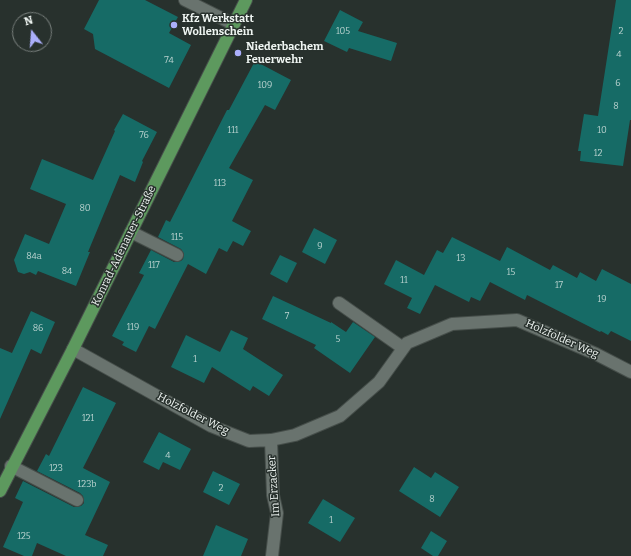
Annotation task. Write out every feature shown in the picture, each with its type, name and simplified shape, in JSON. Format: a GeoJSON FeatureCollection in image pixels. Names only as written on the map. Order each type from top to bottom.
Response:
{"type":"FeatureCollection","features":[{"type":"Feature","properties":{"kind":"main road","name":"Konrad-Adenauer-Straße"},"geometry":{"type":"LineString","coordinates":[[0,491],[11,466],[74,349],[246,0]]}},
{"type":"Feature","properties":{"kind":"street"},"geometry":{"type":"LineString","coordinates":[[185,0],[233,24]]}},
{"type":"Feature","properties":{"kind":"street"},"geometry":{"type":"LineString","coordinates":[[131,232],[177,255]]}},
{"type":"Feature","properties":{"kind":"street"},"geometry":{"type":"LineString","coordinates":[[339,302],[403,348]]}},
{"type":"Feature","properties":{"kind":"street","name":"Holzfolder Weg"},"geometry":{"type":"LineString","coordinates":[[74,349],[211,426],[249,442],[271,440],[295,435],[340,416],[379,382],[407,343],[452,324],[517,320],[596,354],[631,372]]}},
{"type":"Feature","properties":{"kind":"street","name":"Im Erzacker"},"geometry":{"type":"LineString","coordinates":[[271,440],[273,495],[277,513],[272,556]]}},
{"type":"Feature","properties":{"kind":"street"},"geometry":{"type":"LineString","coordinates":[[11,466],[77,500]]}},
{"type":"Feature","properties":{"kind":"building"},"geometry":{"type":"Polygon","coordinates":[[[99,0],[145,0],[178,17],[169,33],[191,45],[169,88],[95,49],[93,34],[84,29],[99,0]]]}},
{"type":"Feature","properties":{"kind":"building"},"geometry":{"type":"Polygon","coordinates":[[[616,0],[631,0],[631,120],[623,166],[580,161],[581,151],[578,151],[584,114],[598,116],[616,0]]]}},
{"type":"Feature","properties":{"kind":"building"},"geometry":{"type":"Polygon","coordinates":[[[340,10],[363,22],[358,31],[397,43],[391,61],[349,48],[347,52],[324,41],[340,10]]]}},
{"type":"Feature","properties":{"kind":"building"},"geometry":{"type":"Polygon","coordinates":[[[255,61],[291,80],[275,110],[265,105],[229,168],[253,180],[232,221],[251,231],[243,246],[233,241],[227,252],[219,248],[206,274],[188,264],[155,329],[149,326],[136,352],[122,345],[124,342],[112,336],[144,275],[139,273],[151,250],[174,262],[181,261],[183,259],[184,254],[181,249],[158,237],[166,220],[170,222],[227,110],[229,110],[255,61]]]}},
{"type":"Feature","properties":{"kind":"building"},"geometry":{"type":"Polygon","coordinates":[[[123,114],[157,132],[142,161],[143,162],[135,182],[120,175],[88,252],[90,252],[76,286],[38,271],[36,275],[30,272],[24,274],[18,272],[14,260],[25,234],[49,244],[66,204],[30,189],[42,159],[93,180],[115,131],[114,130],[123,114]]]}},
{"type":"Feature","properties":{"kind":"building"},"geometry":{"type":"Polygon","coordinates":[[[314,228],[337,240],[325,264],[302,252],[314,228]]]}},
{"type":"Feature","properties":{"kind":"building"},"geometry":{"type":"Polygon","coordinates":[[[452,237],[500,261],[507,247],[550,270],[553,265],[577,278],[580,272],[596,281],[602,269],[631,284],[631,341],[611,331],[608,335],[601,331],[600,332],[527,295],[525,300],[490,282],[480,301],[471,297],[469,302],[435,285],[420,314],[407,308],[412,298],[384,284],[396,260],[424,275],[437,250],[443,253],[452,237]]]}},
{"type":"Feature","properties":{"kind":"building"},"geometry":{"type":"Polygon","coordinates":[[[280,255],[297,263],[287,283],[270,274],[280,255]]]}},
{"type":"Feature","properties":{"kind":"building"},"geometry":{"type":"Polygon","coordinates":[[[273,296],[331,322],[346,332],[353,322],[375,337],[350,373],[314,348],[316,345],[262,319],[273,296]]]}},
{"type":"Feature","properties":{"kind":"building"},"geometry":{"type":"Polygon","coordinates":[[[31,311],[55,322],[41,354],[31,349],[0,419],[0,348],[12,353],[31,311]]]}},
{"type":"Feature","properties":{"kind":"building"},"geometry":{"type":"Polygon","coordinates":[[[231,330],[248,338],[243,349],[283,375],[269,396],[253,386],[250,391],[212,367],[204,383],[171,367],[186,335],[220,352],[231,330]]]}},
{"type":"Feature","properties":{"kind":"building"},"geometry":{"type":"Polygon","coordinates":[[[83,387],[116,403],[83,468],[110,482],[85,535],[108,545],[103,556],[66,556],[37,543],[32,556],[24,556],[3,547],[23,502],[15,498],[23,481],[74,507],[81,506],[84,503],[83,496],[80,493],[37,471],[46,454],[49,456],[83,387]]]}},
{"type":"Feature","properties":{"kind":"building"},"geometry":{"type":"Polygon","coordinates":[[[159,432],[191,449],[180,470],[163,462],[159,470],[143,462],[159,432]]]}},
{"type":"Feature","properties":{"kind":"building"},"geometry":{"type":"Polygon","coordinates":[[[414,467],[431,478],[435,472],[459,487],[440,517],[399,491],[414,467]]]}},
{"type":"Feature","properties":{"kind":"building"},"geometry":{"type":"Polygon","coordinates":[[[213,471],[240,484],[229,505],[203,492],[213,471]]]}},
{"type":"Feature","properties":{"kind":"building"},"geometry":{"type":"Polygon","coordinates":[[[323,499],[355,518],[340,542],[308,523],[323,499]]]}},
{"type":"Feature","properties":{"kind":"building"},"geometry":{"type":"Polygon","coordinates":[[[216,525],[248,539],[241,556],[203,556],[216,525]]]}},
{"type":"Feature","properties":{"kind":"building"},"geometry":{"type":"Polygon","coordinates":[[[431,531],[447,541],[438,556],[433,556],[421,548],[431,531]]]}},
{"type":"Feature","properties":{"kind":"place","name":"Kfz Werkstatt Wollenschein"},"geometry":{"type":"Point","coordinates":[174,25]}},
{"type":"Feature","properties":{"kind":"place","name":"Niederbachem Feuerwehr"},"geometry":{"type":"Point","coordinates":[238,53]}}]}
